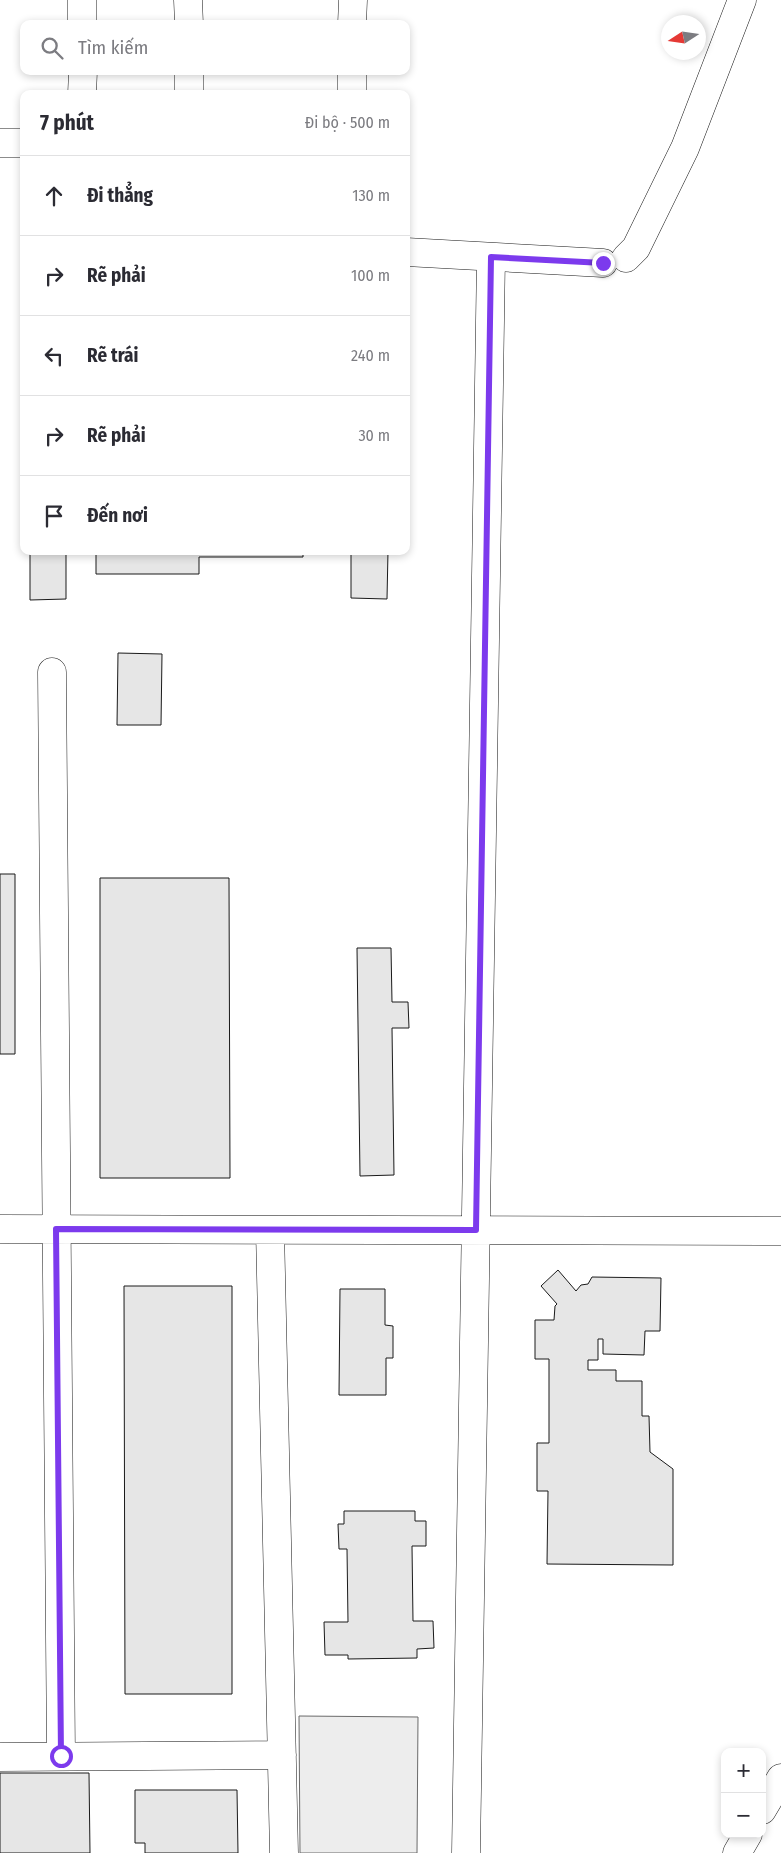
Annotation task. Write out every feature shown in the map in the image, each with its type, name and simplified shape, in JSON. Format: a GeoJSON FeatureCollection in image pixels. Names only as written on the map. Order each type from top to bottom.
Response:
{"type":"FeatureCollection","features":[{"type":"Feature","properties":{"kind":"street"},"geometry":{"type":"LineString","coordinates":[[82,0],[82,20]]}},
{"type":"Feature","properties":{"kind":"street"},"geometry":{"type":"LineString","coordinates":[[188,0],[189,20]]}},
{"type":"Feature","properties":{"kind":"street"},"geometry":{"type":"LineString","coordinates":[[352,0],[352,20]]}},
{"type":"Feature","properties":{"kind":"street"},"geometry":{"type":"LineString","coordinates":[[410,252],[615,261],[636,248],[685,148],[742,0]]}},
{"type":"Feature","properties":{"kind":"street"},"geometry":{"type":"LineString","coordinates":[[82,90],[83,75]]}},
{"type":"Feature","properties":{"kind":"street"},"geometry":{"type":"LineString","coordinates":[[189,75],[189,90]]}},
{"type":"Feature","properties":{"kind":"street"},"geometry":{"type":"LineString","coordinates":[[352,75],[352,90]]}},
{"type":"Feature","properties":{"kind":"street"},"geometry":{"type":"LineString","coordinates":[[0,143],[20,143]]}},
{"type":"Feature","properties":{"kind":"street"},"geometry":{"type":"LineString","coordinates":[[466,1853],[491,257]]}},
{"type":"Feature","properties":{"kind":"street"},"geometry":{"type":"LineString","coordinates":[[52,672],[61,1756]]}},
{"type":"Feature","properties":{"kind":"street"},"geometry":{"type":"LineString","coordinates":[[0,1229],[781,1231]]}},
{"type":"Feature","properties":{"kind":"street"},"geometry":{"type":"LineString","coordinates":[[270,1230],[284,1853]]}},
{"type":"Feature","properties":{"kind":"street"},"geometry":{"type":"LineString","coordinates":[[0,1757],[282,1755]]}},
{"type":"Feature","properties":{"kind":"street"},"geometry":{"type":"LineString","coordinates":[[766,1803],[781,1778]]}},
{"type":"Feature","properties":{"kind":"street"},"geometry":{"type":"LineString","coordinates":[[737,1853],[746,1838]]}},
{"type":"Feature","properties":{"kind":"shaded area"},"geometry":{"type":"Polygon","coordinates":[[[299,1716],[418,1717],[417,1853],[300,1853],[299,1716]]]}},
{"type":"Feature","properties":{"kind":"building"},"geometry":{"type":"Polygon","coordinates":[[[30,555],[66,555],[66,599],[30,600],[30,555]]]}},
{"type":"Feature","properties":{"kind":"building"},"geometry":{"type":"Polygon","coordinates":[[[96,555],[303,555],[303,557],[199,557],[199,574],[96,574],[96,555]]]}},
{"type":"Feature","properties":{"kind":"building"},"geometry":{"type":"Polygon","coordinates":[[[351,555],[388,555],[387,599],[351,598],[351,555]]]}},
{"type":"Feature","properties":{"kind":"building"},"geometry":{"type":"Polygon","coordinates":[[[118,653],[162,654],[161,725],[117,725],[118,653]]]}},
{"type":"Feature","properties":{"kind":"building"},"geometry":{"type":"Polygon","coordinates":[[[0,874],[15,874],[15,1054],[0,1054],[0,874]]]}},
{"type":"Feature","properties":{"kind":"building"},"geometry":{"type":"Polygon","coordinates":[[[100,878],[229,878],[230,1178],[100,1178],[100,878]]]}},
{"type":"Feature","properties":{"kind":"building"},"geometry":{"type":"Polygon","coordinates":[[[357,948],[391,948],[392,1002],[408,1002],[409,1028],[392,1028],[394,1175],[360,1176],[357,948]]]}},
{"type":"Feature","properties":{"kind":"building"},"geometry":{"type":"Polygon","coordinates":[[[558,1270],[576,1291],[581,1285],[588,1284],[592,1277],[661,1278],[660,1331],[645,1331],[644,1355],[603,1354],[603,1339],[598,1339],[598,1360],[588,1360],[588,1370],[616,1370],[616,1381],[642,1381],[642,1416],[649,1416],[650,1452],[673,1469],[673,1565],[547,1564],[548,1491],[537,1491],[537,1443],[549,1443],[549,1359],[535,1359],[535,1320],[554,1320],[555,1306],[557,1304],[541,1286],[558,1270]]]}},
{"type":"Feature","properties":{"kind":"building"},"geometry":{"type":"Polygon","coordinates":[[[124,1286],[232,1286],[232,1694],[125,1694],[124,1286]]]}},
{"type":"Feature","properties":{"kind":"building"},"geometry":{"type":"Polygon","coordinates":[[[340,1289],[385,1289],[385,1325],[393,1326],[393,1358],[386,1358],[386,1395],[339,1395],[340,1289]]]}},
{"type":"Feature","properties":{"kind":"building"},"geometry":{"type":"Polygon","coordinates":[[[344,1511],[415,1511],[415,1521],[426,1521],[426,1546],[412,1546],[413,1621],[433,1621],[434,1648],[417,1649],[417,1658],[348,1659],[348,1655],[325,1655],[324,1622],[348,1622],[347,1549],[339,1549],[338,1524],[344,1524],[344,1511]]]}},
{"type":"Feature","properties":{"kind":"building"},"geometry":{"type":"Polygon","coordinates":[[[0,1773],[89,1773],[90,1853],[0,1853],[0,1773]]]}},
{"type":"Feature","properties":{"kind":"building"},"geometry":{"type":"Polygon","coordinates":[[[135,1790],[237,1790],[238,1853],[145,1853],[145,1843],[135,1843],[135,1790]]]}},
{"type":"Feature","properties":{"kind":"route"},"geometry":{"type":"LineString","coordinates":[[61,1756],[56,1229],[476,1230],[491,257],[603,263]]}}]}
